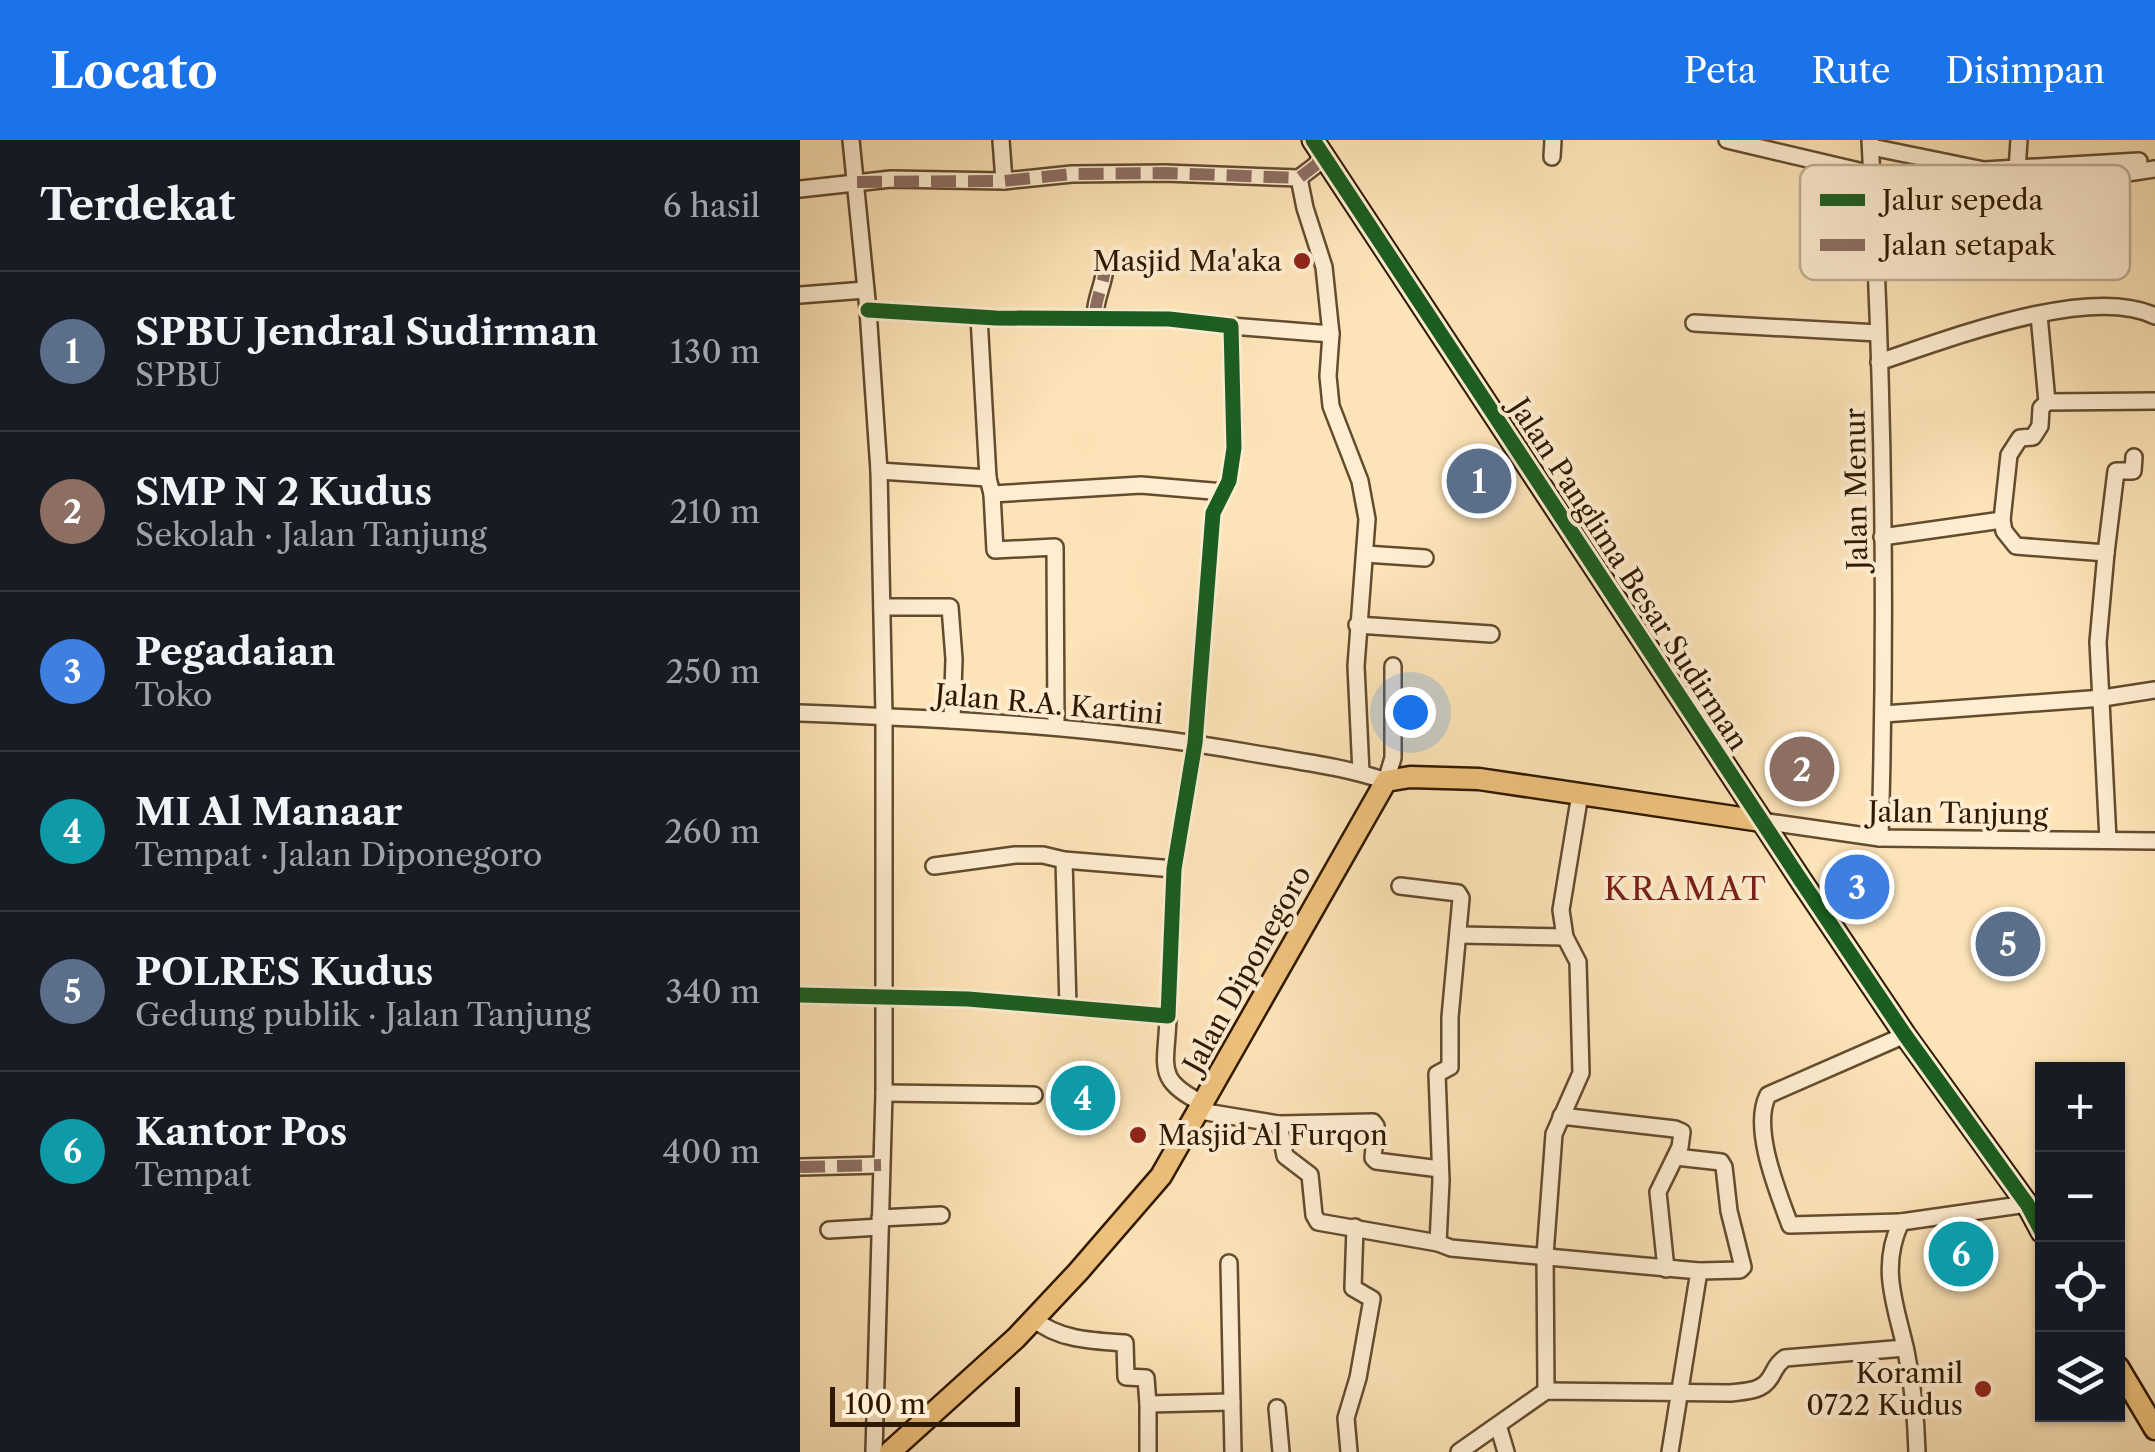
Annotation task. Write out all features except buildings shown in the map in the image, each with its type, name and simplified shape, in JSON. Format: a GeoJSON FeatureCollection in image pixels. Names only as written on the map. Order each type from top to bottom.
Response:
{"type":"FeatureCollection","features":[{"type":"Feature","properties":{"kind":"main road","name":"Jalan Panglima Besar Sudirman"},"geometry":{"type":"LineString","coordinates":[[1318,146],[1761,821],[2035,1219]]}},
{"type":"Feature","properties":{"kind":"main road"},"geometry":{"type":"LineString","coordinates":[[1386,782],[1410,777],[1462,778],[1761,821]]}},
{"type":"Feature","properties":{"kind":"main road","name":"Jalan Diponegoro"},"geometry":{"type":"LineString","coordinates":[[890,1452],[1034,1319],[1161,1176],[1386,782]]}},
{"type":"Feature","properties":{"kind":"main road"},"geometry":{"type":"LineString","coordinates":[[2125,1379],[2155,1429]]}},
{"type":"Feature","properties":{"kind":"street"},"geometry":{"type":"LineString","coordinates":[[851,140],[879,471],[884,716],[884,1093],[874,1452]]}},
{"type":"Feature","properties":{"kind":"street"},"geometry":{"type":"LineString","coordinates":[[1000,140],[1004,181]]}},
{"type":"Feature","properties":{"kind":"street"},"geometry":{"type":"LineString","coordinates":[[1552,157],[1553,140]]}},
{"type":"Feature","properties":{"kind":"street"},"geometry":{"type":"LineString","coordinates":[[1727,140],[1838,165]]}},
{"type":"Feature","properties":{"kind":"street"},"geometry":{"type":"LineString","coordinates":[[2017,165],[2019,140]]}},
{"type":"Feature","properties":{"kind":"street"},"geometry":{"type":"LineString","coordinates":[[1870,143],[1963,165]]}},
{"type":"Feature","properties":{"kind":"street"},"geometry":{"type":"LineString","coordinates":[[800,189],[857,182],[1004,181],[1109,173],[1299,178],[1316,166],[1318,146]]}},
{"type":"Feature","properties":{"kind":"street"},"geometry":{"type":"LineString","coordinates":[[2086,165],[2155,160]]}},
{"type":"Feature","properties":{"kind":"street"},"geometry":{"type":"LineString","coordinates":[[2130,173],[2155,169]]}},
{"type":"Feature","properties":{"kind":"street"},"geometry":{"type":"LineString","coordinates":[[1299,178],[1304,208],[1324,267],[1331,334],[1331,406],[1360,482],[1367,519],[1357,626],[1361,773]]}},
{"type":"Feature","properties":{"kind":"street"},"geometry":{"type":"LineString","coordinates":[[1095,317],[1105,269]]}},
{"type":"Feature","properties":{"kind":"street","name":"Jalan Menur"},"geometry":{"type":"LineString","coordinates":[[1876,280],[1884,714],[1880,838]]}},
{"type":"Feature","properties":{"kind":"street"},"geometry":{"type":"LineString","coordinates":[[800,295],[865,290]]}},
{"type":"Feature","properties":{"kind":"street"},"geometry":{"type":"LineString","coordinates":[[1879,362],[1988,326],[2039,315],[2098,306],[2128,308],[2155,316]]}},
{"type":"Feature","properties":{"kind":"street"},"geometry":{"type":"LineString","coordinates":[[868,310],[979,317],[1170,319],[1331,334]]}},
{"type":"Feature","properties":{"kind":"street"},"geometry":{"type":"LineString","coordinates":[[2039,315],[2047,402]]}},
{"type":"Feature","properties":{"kind":"street"},"geometry":{"type":"LineString","coordinates":[[979,317],[996,550],[1055,548],[1056,727]]}},
{"type":"Feature","properties":{"kind":"street"},"geometry":{"type":"LineString","coordinates":[[1694,323],[1878,333]]}},
{"type":"Feature","properties":{"kind":"street"},"geometry":{"type":"LineString","coordinates":[[1230,326],[1234,448],[1224,492],[1213,513],[1194,742],[1174,869],[1167,1077],[1178,1091],[1202,1108],[1279,1124],[1373,1122],[1376,1161],[1440,1169]]}},
{"type":"Feature","properties":{"kind":"street"},"geometry":{"type":"LineString","coordinates":[[2106,553],[2016,546],[2004,531],[2002,520],[2008,454],[2020,438],[2033,437],[2040,426],[2041,408],[2047,402],[2155,401]]}},
{"type":"Feature","properties":{"kind":"street"},"geometry":{"type":"LineString","coordinates":[[2108,840],[2098,642],[2116,471],[2133,471],[2134,457]]}},
{"type":"Feature","properties":{"kind":"street"},"geometry":{"type":"LineString","coordinates":[[879,471],[990,486],[1141,486],[1224,492]]}},
{"type":"Feature","properties":{"kind":"street"},"geometry":{"type":"LineString","coordinates":[[1882,536],[2002,520]]}},
{"type":"Feature","properties":{"kind":"street"},"geometry":{"type":"LineString","coordinates":[[1365,554],[1425,558]]}},
{"type":"Feature","properties":{"kind":"street"},"geometry":{"type":"LineString","coordinates":[[882,608],[950,608],[952,720]]}},
{"type":"Feature","properties":{"kind":"street"},"geometry":{"type":"LineString","coordinates":[[1357,626],[1491,634]]}},
{"type":"Feature","properties":{"kind":"street"},"geometry":{"type":"LineString","coordinates":[[1386,782],[1393,752],[1393,666]]}},
{"type":"Feature","properties":{"kind":"street"},"geometry":{"type":"LineString","coordinates":[[1884,714],[2103,698],[2155,690]]}},
{"type":"Feature","properties":{"kind":"street","name":"Jalan R.A. Kartini"},"geometry":{"type":"LineString","coordinates":[[800,713],[1056,727],[1194,742],[1361,773],[1386,782]]}},
{"type":"Feature","properties":{"kind":"street"},"geometry":{"type":"LineString","coordinates":[[1546,1391],[1544,1254],[1554,1134],[1581,1073],[1578,962],[1565,937],[1562,910],[1580,794]]}},
{"type":"Feature","properties":{"kind":"street","name":"Jalan Tanjung"},"geometry":{"type":"LineString","coordinates":[[1761,821],[1880,838],[2155,840]]}},
{"type":"Feature","properties":{"kind":"street"},"geometry":{"type":"LineString","coordinates":[[934,866],[1042,855],[1174,869]]}},
{"type":"Feature","properties":{"kind":"street"},"geometry":{"type":"LineString","coordinates":[[1064,860],[1068,1006]]}},
{"type":"Feature","properties":{"kind":"street"},"geometry":{"type":"LineString","coordinates":[[1400,886],[1458,893],[1450,1067],[1437,1074],[1438,1243]]}},
{"type":"Feature","properties":{"kind":"street"},"geometry":{"type":"LineString","coordinates":[[1459,935],[1565,937]]}},
{"type":"Feature","properties":{"kind":"street"},"geometry":{"type":"LineString","coordinates":[[800,995],[885,994],[1168,1016]]}},
{"type":"Feature","properties":{"kind":"street"},"geometry":{"type":"LineString","coordinates":[[1905,1035],[1768,1096],[1762,1106],[1764,1137],[1790,1226],[1901,1222],[2027,1204]]}},
{"type":"Feature","properties":{"kind":"street"},"geometry":{"type":"LineString","coordinates":[[884,1093],[1034,1096]]}},
{"type":"Feature","properties":{"kind":"street"},"geometry":{"type":"LineString","coordinates":[[1562,1116],[1682,1132],[1676,1157],[1658,1192],[1666,1269]]}},
{"type":"Feature","properties":{"kind":"street"},"geometry":{"type":"LineString","coordinates":[[1279,1124],[1285,1156],[1310,1175],[1318,1222],[1355,1226],[1451,1248],[1544,1254],[1666,1269],[1740,1270],[1724,1166],[1721,1162],[1676,1157]]}},
{"type":"Feature","properties":{"kind":"street"},"geometry":{"type":"LineString","coordinates":[[800,1167],[881,1165]]}},
{"type":"Feature","properties":{"kind":"street"},"geometry":{"type":"LineString","coordinates":[[829,1230],[940,1214]]}},
{"type":"Feature","properties":{"kind":"street"},"geometry":{"type":"LineString","coordinates":[[1901,1222],[1889,1272],[1915,1408],[1917,1452]]}},
{"type":"Feature","properties":{"kind":"street"},"geometry":{"type":"LineString","coordinates":[[1349,1452],[1346,1418],[1358,1378],[1372,1299],[1353,1288],[1355,1226]]}},
{"type":"Feature","properties":{"kind":"street"},"geometry":{"type":"LineString","coordinates":[[1228,1264],[1233,1452]]}},
{"type":"Feature","properties":{"kind":"street"},"geometry":{"type":"LineString","coordinates":[[1670,1452],[1699,1271]]}},
{"type":"Feature","properties":{"kind":"street"},"geometry":{"type":"LineString","coordinates":[[1034,1319],[1059,1333],[1125,1344],[1126,1377],[1146,1378],[1148,1452]]}},
{"type":"Feature","properties":{"kind":"street"},"geometry":{"type":"LineString","coordinates":[[1459,1452],[1546,1391],[1677,1395],[1758,1390],[1770,1378],[1774,1366],[1785,1358],[1905,1348]]}},
{"type":"Feature","properties":{"kind":"street"},"geometry":{"type":"LineString","coordinates":[[1148,1404],[1232,1402]]}},
{"type":"Feature","properties":{"kind":"street"},"geometry":{"type":"LineString","coordinates":[[1277,1408],[1282,1452]]}},
{"type":"Feature","properties":{"kind":"street"},"geometry":{"type":"LineString","coordinates":[[1498,1425],[1506,1452]]}},
{"type":"Feature","properties":{"kind":"marked path"},"geometry":{"type":"LineString","coordinates":[[857,182],[1004,181],[1072,174],[1165,173],[1299,178],[1316,165],[1323,152]]}},
{"type":"Feature","properties":{"kind":"marked path"},"geometry":{"type":"LineString","coordinates":[[1095,317],[1105,269]]}},
{"type":"Feature","properties":{"kind":"marked path"},"geometry":{"type":"LineString","coordinates":[[800,1167],[881,1165]]}},
{"type":"Feature","properties":{"kind":"cycle path"},"geometry":{"type":"LineString","coordinates":[[1313,140],[1800,879],[2035,1219]]}},
{"type":"Feature","properties":{"kind":"cycle path"},"geometry":{"type":"LineString","coordinates":[[800,995],[968,999],[1168,1016],[1174,869],[1195,743],[1213,513],[1229,481],[1234,448],[1231,326],[1169,319],[996,318],[868,310]]}},
{"type":"Feature","properties":{"kind":"place","name":"Masjid Ma'aka"},"geometry":{"type":"Point","coordinates":[1302,261]}},
{"type":"Feature","properties":{"kind":"place","name":"SPBU Jendral Sudirman"},"geometry":{"type":"Point","coordinates":[1479,481]}},
{"type":"Feature","properties":{"kind":"place","name":"SMP N 2 Kudus"},"geometry":{"type":"Point","coordinates":[1802,769]}},
{"type":"Feature","properties":{"kind":"place","name":"Pegadaian"},"geometry":{"type":"Point","coordinates":[1857,887]}},
{"type":"Feature","properties":{"kind":"place","name":"POLRES Kudus"},"geometry":{"type":"Point","coordinates":[2008,944]}},
{"type":"Feature","properties":{"kind":"place","name":"MI Al Manaar"},"geometry":{"type":"Point","coordinates":[1083,1098]}},
{"type":"Feature","properties":{"kind":"place","name":"Masjid Al Furqon"},"geometry":{"type":"Point","coordinates":[1138,1135]}},
{"type":"Feature","properties":{"kind":"place","name":"Kantor Pos"},"geometry":{"type":"Point","coordinates":[1961,1254]}},
{"type":"Feature","properties":{"kind":"place","name":"Koramil 0722 Kudus"},"geometry":{"type":"Point","coordinates":[1983,1389]}},
{"type":"Feature","properties":{"kind":"district","name":"KRAMAT"},"geometry":{"type":"Point","coordinates":[1686,888]}}]}
